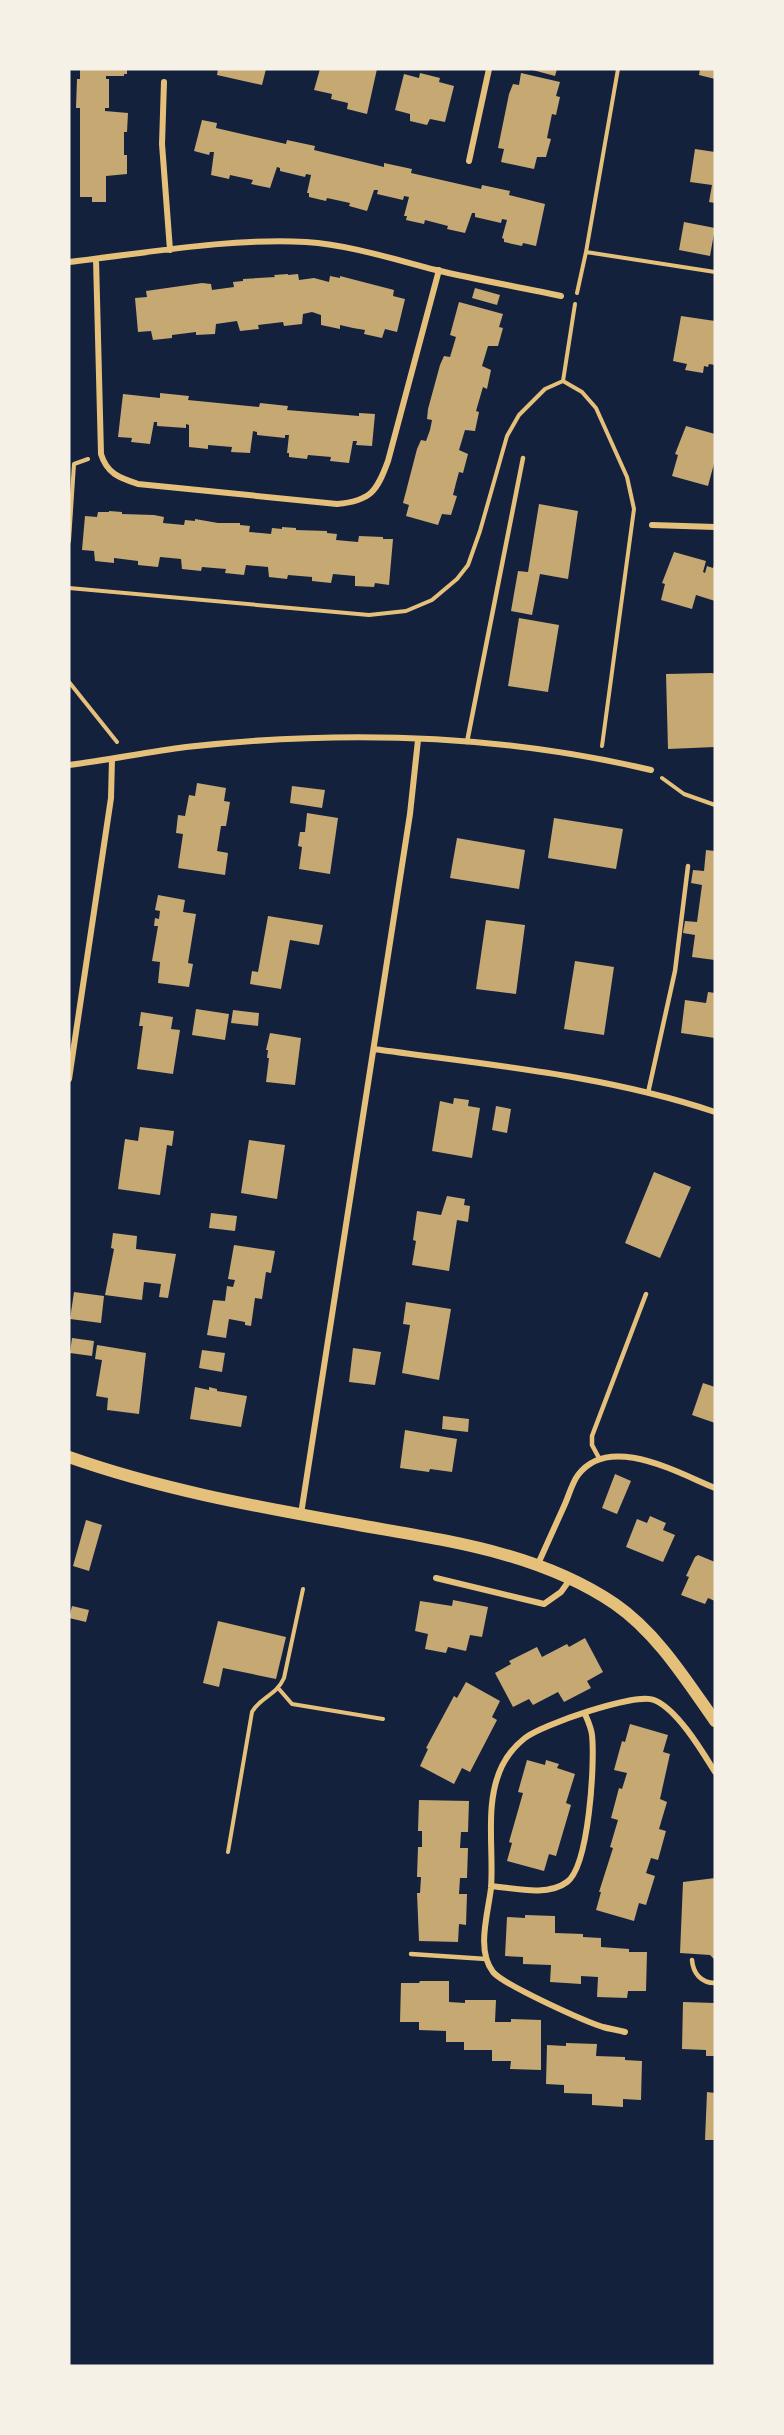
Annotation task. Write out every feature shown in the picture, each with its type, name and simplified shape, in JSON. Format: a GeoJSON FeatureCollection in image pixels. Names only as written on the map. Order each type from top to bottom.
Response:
{"type":"FeatureCollection","features":[{"type":"Feature","properties":{"kind":"main road"},"geometry":{"type":"LineString","coordinates":[[69,1457],[140,1479],[225,1500],[501,1552],[538,1564],[571,1578],[616,1605],[649,1634],[679,1670],[715,1721]]}},
{"type":"Feature","properties":{"kind":"street"},"geometry":{"type":"LineString","coordinates":[[469,161],[489,69]]}},
{"type":"Feature","properties":{"kind":"street"},"geometry":{"type":"LineString","coordinates":[[164,82],[162,144],[170,250]]}},
{"type":"Feature","properties":{"kind":"street"},"geometry":{"type":"LineString","coordinates":[[69,262],[264,242],[308,242],[359,250],[561,296]]}},
{"type":"Feature","properties":{"kind":"street"},"geometry":{"type":"LineString","coordinates":[[96,259],[101,454],[105,467],[118,477],[138,484],[337,504],[355,502],[367,497],[380,481],[388,460],[439,270]]}},
{"type":"Feature","properties":{"kind":"street"},"geometry":{"type":"LineString","coordinates":[[652,525],[715,527]]}},
{"type":"Feature","properties":{"kind":"street"},"geometry":{"type":"LineString","coordinates":[[69,765],[185,747],[341,738],[468,742],[600,758],[651,770]]}},
{"type":"Feature","properties":{"kind":"street"},"geometry":{"type":"LineString","coordinates":[[301,1515],[410,814],[418,740]]}},
{"type":"Feature","properties":{"kind":"street"},"geometry":{"type":"LineString","coordinates":[[69,1079],[111,798],[112,759]]}},
{"type":"Feature","properties":{"kind":"street"},"geometry":{"type":"LineString","coordinates":[[374,1049],[560,1075],[648,1093],[715,1112]]}},
{"type":"Feature","properties":{"kind":"street"},"geometry":{"type":"LineString","coordinates":[[538,1564],[578,1476],[590,1462],[598,1458],[626,1456],[648,1461],[715,1488]]}},
{"type":"Feature","properties":{"kind":"street"},"geometry":{"type":"LineString","coordinates":[[436,1578],[544,1604],[561,1592],[571,1578]]}},
{"type":"Feature","properties":{"kind":"street"},"geometry":{"type":"LineString","coordinates":[[625,2032],[603,2027],[521,1990],[495,1974],[486,1959],[485,1939],[491,1886],[492,1804],[502,1766],[515,1747],[543,1727],[630,1699],[656,1700],[682,1725],[715,1772]]}},
{"type":"Feature","properties":{"kind":"street"},"geometry":{"type":"LineString","coordinates":[[491,1886],[550,1889],[566,1884],[573,1877],[582,1856],[588,1826],[592,1737],[585,1714]]}},
{"type":"Feature","properties":{"kind":"lane"},"geometry":{"type":"LineString","coordinates":[[468,742],[523,458]]}},
{"type":"Feature","properties":{"kind":"lane"},"geometry":{"type":"LineString","coordinates":[[648,1093],[675,971],[688,866]]}},
{"type":"Feature","properties":{"kind":"lane"},"geometry":{"type":"LineString","coordinates":[[598,1458],[592,1445],[592,1436],[646,1294]]}},
{"type":"Feature","properties":{"kind":"lane"},"geometry":{"type":"LineString","coordinates":[[411,1954],[486,1959]]}},
{"type":"Feature","properties":{"kind":"lane"},"geometry":{"type":"LineString","coordinates":[[692,1960],[693,1968],[698,1976],[708,1983],[715,1983]]}},
{"type":"Feature","properties":{"kind":"path"},"geometry":{"type":"LineString","coordinates":[[563,381],[575,299],[586,252],[618,69]]}},
{"type":"Feature","properties":{"kind":"path"},"geometry":{"type":"LineString","coordinates":[[586,252],[715,272]]}},
{"type":"Feature","properties":{"kind":"path"},"geometry":{"type":"LineString","coordinates":[[69,588],[369,615],[406,611],[432,600],[457,579],[468,565],[507,435],[519,415],[545,389],[563,381]]}},
{"type":"Feature","properties":{"kind":"path"},"geometry":{"type":"LineString","coordinates":[[563,381],[582,392],[597,408],[627,477],[634,509],[600,758]]}},
{"type":"Feature","properties":{"kind":"path"},"geometry":{"type":"LineString","coordinates":[[69,541],[74,464],[101,454]]}},
{"type":"Feature","properties":{"kind":"path"},"geometry":{"type":"LineString","coordinates":[[69,682],[128,757]]}},
{"type":"Feature","properties":{"kind":"path"},"geometry":{"type":"LineString","coordinates":[[651,770],[684,794],[715,805]]}},
{"type":"Feature","properties":{"kind":"path"},"geometry":{"type":"LineString","coordinates":[[228,1852],[252,1712],[255,1707],[279,1689],[284,1678],[303,1589]]}},
{"type":"Feature","properties":{"kind":"path"},"geometry":{"type":"LineString","coordinates":[[279,1689],[292,1704],[383,1719]]}},
{"type":"Feature","properties":{"kind":"building"},"geometry":{"type":"Polygon","coordinates":[[[80,69],[127,69],[127,74],[124,76],[106,76],[106,79],[109,79],[109,108],[105,108],[105,111],[128,113],[127,132],[124,132],[127,174],[106,176],[106,202],[92,202],[92,197],[80,197],[80,108],[76,108],[77,79],[80,79],[80,69]]]}},
{"type":"Feature","properties":{"kind":"building"},"geometry":{"type":"Polygon","coordinates":[[[218,69],[266,69],[262,85],[217,75],[218,69]]]}},
{"type":"Feature","properties":{"kind":"building"},"geometry":{"type":"Polygon","coordinates":[[[320,69],[377,69],[367,114],[347,109],[348,103],[331,99],[332,94],[314,90],[320,69]]]}},
{"type":"Feature","properties":{"kind":"building"},"geometry":{"type":"Polygon","coordinates":[[[529,69],[557,69],[555,76],[529,69]]]}},
{"type":"Feature","properties":{"kind":"building"},"geometry":{"type":"Polygon","coordinates":[[[700,69],[715,69],[715,79],[699,75],[700,69]]]}},
{"type":"Feature","properties":{"kind":"building"},"geometry":{"type":"Polygon","coordinates":[[[420,73],[440,78],[439,82],[454,86],[445,122],[430,119],[427,125],[410,121],[410,114],[395,110],[404,74],[419,78],[420,73]]]}},
{"type":"Feature","properties":{"kind":"building"},"geometry":{"type":"Polygon","coordinates":[[[521,73],[560,82],[556,96],[560,97],[556,115],[552,114],[547,138],[551,139],[546,157],[537,157],[534,169],[501,162],[504,149],[498,148],[509,94],[513,84],[519,85],[521,73]]]}},
{"type":"Feature","properties":{"kind":"building"},"geometry":{"type":"Polygon","coordinates":[[[202,120],[217,123],[216,128],[286,144],[287,140],[315,146],[314,150],[384,167],[384,163],[412,169],[411,173],[481,189],[482,185],[510,191],[509,195],[545,204],[536,246],[504,242],[502,238],[507,220],[502,219],[501,223],[475,217],[475,213],[472,213],[465,233],[425,220],[424,224],[406,220],[407,216],[404,216],[409,197],[404,196],[403,200],[377,194],[378,190],[374,190],[367,211],[349,206],[350,203],[309,197],[307,193],[311,175],[306,174],[305,177],[280,171],[277,167],[270,188],[251,184],[253,180],[230,175],[229,179],[211,175],[214,152],[210,152],[209,155],[194,151],[202,120]]]}},
{"type":"Feature","properties":{"kind":"building"},"geometry":{"type":"Polygon","coordinates":[[[695,149],[715,152],[715,203],[709,202],[712,185],[690,182],[695,149]]]}},
{"type":"Feature","properties":{"kind":"building"},"geometry":{"type":"Polygon","coordinates":[[[684,222],[715,228],[710,256],[679,250],[684,222]]]}},
{"type":"Feature","properties":{"kind":"building"},"geometry":{"type":"Polygon","coordinates":[[[298,274],[299,280],[314,278],[329,282],[330,276],[340,278],[340,276],[394,290],[393,296],[405,299],[397,332],[385,329],[382,338],[364,334],[365,330],[340,325],[340,329],[321,325],[321,315],[312,312],[303,314],[302,324],[284,326],[283,322],[258,325],[259,329],[240,331],[237,321],[216,324],[215,334],[196,335],[196,332],[153,340],[151,331],[138,332],[135,298],[147,297],[146,291],[202,283],[211,284],[212,290],[234,287],[233,282],[243,281],[243,279],[298,274]]]}},
{"type":"Feature","properties":{"kind":"building"},"geometry":{"type":"Polygon","coordinates":[[[475,288],[500,295],[497,305],[472,298],[475,288]]]}},
{"type":"Feature","properties":{"kind":"building"},"geometry":{"type":"Polygon","coordinates":[[[459,302],[503,314],[499,327],[503,328],[498,346],[488,346],[482,366],[491,370],[487,389],[483,387],[476,411],[479,412],[475,431],[465,430],[459,450],[468,454],[463,473],[459,472],[453,495],[457,496],[451,515],[442,514],[438,525],[406,516],[409,505],[403,503],[417,449],[421,440],[426,441],[430,430],[432,420],[427,419],[428,409],[440,365],[444,356],[450,357],[456,337],[450,335],[459,302]]]}},
{"type":"Feature","properties":{"kind":"building"},"geometry":{"type":"Polygon","coordinates":[[[681,316],[715,321],[715,365],[704,366],[703,373],[685,370],[687,364],[673,361],[681,316]]]}},
{"type":"Feature","properties":{"kind":"building"},"geometry":{"type":"Polygon","coordinates":[[[160,393],[189,396],[188,400],[259,407],[260,403],[288,406],[287,410],[359,416],[359,413],[375,414],[372,446],[356,445],[357,441],[353,441],[349,463],[330,461],[331,457],[308,455],[307,459],[289,457],[287,453],[289,435],[285,435],[285,438],[257,435],[257,432],[253,431],[250,453],[231,452],[232,447],[208,445],[208,449],[189,447],[189,425],[186,424],[186,428],[157,426],[157,422],[154,422],[150,444],[131,442],[132,438],[118,437],[123,394],[160,398],[160,393]]]}},
{"type":"Feature","properties":{"kind":"building"},"geometry":{"type":"Polygon","coordinates":[[[686,426],[715,434],[715,460],[708,486],[672,476],[678,455],[675,454],[686,426]]]}},
{"type":"Feature","properties":{"kind":"building"},"geometry":{"type":"Polygon","coordinates":[[[539,504],[578,511],[568,579],[540,574],[532,615],[511,611],[518,571],[528,572],[539,504]]]}},
{"type":"Feature","properties":{"kind":"building"},"geometry":{"type":"Polygon","coordinates":[[[98,512],[122,512],[122,514],[154,515],[164,517],[163,523],[184,525],[185,520],[195,521],[195,519],[218,523],[240,523],[240,525],[250,526],[249,532],[271,534],[272,528],[282,529],[282,527],[327,531],[327,533],[337,534],[336,540],[358,542],[359,536],[393,539],[389,585],[375,583],[374,587],[355,586],[355,576],[333,574],[331,583],[312,581],[312,577],[288,575],[287,579],[269,577],[268,567],[246,565],[244,575],[225,573],[226,569],[202,567],[201,571],[182,569],[181,559],[160,557],[158,567],[138,565],[138,561],[114,558],[114,563],[95,561],[94,551],[82,550],[85,516],[97,517],[98,512]]]}},
{"type":"Feature","properties":{"kind":"building"},"geometry":{"type":"Polygon","coordinates":[[[674,552],[706,561],[703,572],[705,573],[707,566],[713,568],[715,563],[715,601],[696,595],[692,609],[661,600],[665,584],[662,583],[674,552]]]}},
{"type":"Feature","properties":{"kind":"building"},"geometry":{"type":"Polygon","coordinates":[[[519,618],[559,625],[548,692],[508,686],[519,618]]]}},
{"type":"Feature","properties":{"kind":"building"},"geometry":{"type":"Polygon","coordinates":[[[666,674],[715,674],[715,747],[668,749],[666,674]]]}},
{"type":"Feature","properties":{"kind":"building"},"geometry":{"type":"Polygon","coordinates":[[[197,783],[226,788],[224,801],[230,802],[226,826],[221,826],[217,851],[228,853],[225,875],[178,868],[183,834],[176,833],[178,815],[185,816],[189,795],[195,796],[197,783]]]}},
{"type":"Feature","properties":{"kind":"building"},"geometry":{"type":"Polygon","coordinates":[[[292,786],[325,790],[322,808],[290,803],[292,786]]]}},
{"type":"Feature","properties":{"kind":"building"},"geometry":{"type":"Polygon","coordinates":[[[307,813],[338,818],[330,874],[299,869],[302,847],[298,846],[300,832],[305,832],[307,813]]]}},
{"type":"Feature","properties":{"kind":"building"},"geometry":{"type":"Polygon","coordinates":[[[554,818],[623,829],[616,869],[548,858],[554,818]]]}},
{"type":"Feature","properties":{"kind":"building"},"geometry":{"type":"Polygon","coordinates":[[[457,838],[525,850],[519,889],[450,878],[457,838]]]}},
{"type":"Feature","properties":{"kind":"building"},"geometry":{"type":"Polygon","coordinates":[[[706,850],[715,851],[715,960],[692,957],[695,935],[683,933],[685,921],[697,922],[702,885],[691,883],[693,870],[704,871],[706,850]]]}},
{"type":"Feature","properties":{"kind":"building"},"geometry":{"type":"Polygon","coordinates":[[[158,895],[185,900],[183,912],[196,914],[188,963],[193,964],[189,987],[158,983],[160,962],[152,961],[158,926],[154,926],[155,918],[159,919],[160,911],[155,910],[158,895]]]}},
{"type":"Feature","properties":{"kind":"building"},"geometry":{"type":"Polygon","coordinates":[[[268,916],[323,925],[319,945],[290,940],[281,989],[250,984],[252,971],[258,972],[268,916]]]}},
{"type":"Feature","properties":{"kind":"building"},"geometry":{"type":"Polygon","coordinates":[[[486,920],[525,925],[516,994],[476,989],[486,920]]]}},
{"type":"Feature","properties":{"kind":"building"},"geometry":{"type":"Polygon","coordinates":[[[575,961],[614,967],[604,1035],[564,1029],[575,961]]]}},
{"type":"Feature","properties":{"kind":"building"},"geometry":{"type":"Polygon","coordinates":[[[708,992],[715,993],[715,1038],[681,1033],[685,1000],[706,1003],[708,992]]]}},
{"type":"Feature","properties":{"kind":"building"},"geometry":{"type":"Polygon","coordinates":[[[196,1009],[229,1014],[225,1040],[192,1035],[196,1009]]]}},
{"type":"Feature","properties":{"kind":"building"},"geometry":{"type":"Polygon","coordinates":[[[233,1010],[259,1013],[258,1026],[231,1023],[233,1010]]]}},
{"type":"Feature","properties":{"kind":"building"},"geometry":{"type":"Polygon","coordinates":[[[141,1012],[173,1017],[171,1029],[180,1030],[173,1074],[137,1069],[143,1026],[139,1026],[141,1012]]]}},
{"type":"Feature","properties":{"kind":"building"},"geometry":{"type":"Polygon","coordinates":[[[270,1033],[301,1038],[295,1085],[266,1082],[269,1058],[267,1058],[268,1050],[266,1050],[270,1033]]]}},
{"type":"Feature","properties":{"kind":"building"},"geometry":{"type":"Polygon","coordinates":[[[454,1098],[469,1100],[468,1106],[480,1108],[472,1158],[432,1151],[440,1101],[453,1104],[454,1098]]]}},
{"type":"Feature","properties":{"kind":"building"},"geometry":{"type":"Polygon","coordinates":[[[496,1106],[511,1109],[507,1133],[492,1130],[496,1106]]]}},
{"type":"Feature","properties":{"kind":"building"},"geometry":{"type":"Polygon","coordinates":[[[140,1127],[174,1131],[172,1146],[167,1145],[160,1195],[118,1189],[125,1139],[138,1141],[140,1127]]]}},
{"type":"Feature","properties":{"kind":"building"},"geometry":{"type":"Polygon","coordinates":[[[249,1140],[285,1145],[277,1199],[241,1193],[249,1140]]]}},
{"type":"Feature","properties":{"kind":"building"},"geometry":{"type":"Polygon","coordinates":[[[654,1172],[691,1187],[660,1258],[625,1243],[654,1172]]]}},
{"type":"Feature","properties":{"kind":"building"},"geometry":{"type":"Polygon","coordinates":[[[447,1196],[465,1199],[464,1205],[470,1206],[468,1222],[457,1220],[449,1271],[412,1265],[417,1211],[441,1215],[447,1196]]]}},
{"type":"Feature","properties":{"kind":"building"},"geometry":{"type":"Polygon","coordinates":[[[211,1213],[237,1216],[235,1231],[209,1228],[211,1213]]]}},
{"type":"Feature","properties":{"kind":"building"},"geometry":{"type":"Polygon","coordinates":[[[113,1233],[137,1236],[136,1249],[176,1254],[168,1298],[159,1297],[161,1284],[144,1282],[142,1300],[105,1295],[114,1249],[111,1248],[113,1233]]]}},
{"type":"Feature","properties":{"kind":"building"},"geometry":{"type":"Polygon","coordinates":[[[234,1245],[275,1251],[271,1273],[266,1272],[262,1299],[255,1298],[251,1326],[245,1325],[245,1322],[229,1319],[226,1338],[207,1335],[213,1300],[225,1301],[227,1286],[233,1287],[235,1280],[228,1279],[234,1245]]]}},
{"type":"Feature","properties":{"kind":"building"},"geometry":{"type":"Polygon","coordinates":[[[74,1292],[104,1296],[101,1323],[70,1319],[74,1292]]]}},
{"type":"Feature","properties":{"kind":"building"},"geometry":{"type":"Polygon","coordinates":[[[406,1302],[451,1309],[439,1380],[402,1373],[410,1325],[403,1324],[406,1302]]]}},
{"type":"Feature","properties":{"kind":"building"},"geometry":{"type":"Polygon","coordinates":[[[72,1338],[94,1341],[92,1356],[70,1353],[72,1338]]]}},
{"type":"Feature","properties":{"kind":"building"},"geometry":{"type":"Polygon","coordinates":[[[97,1345],[146,1353],[139,1414],[107,1410],[108,1398],[96,1396],[102,1360],[95,1359],[97,1345]]]}},
{"type":"Feature","properties":{"kind":"building"},"geometry":{"type":"Polygon","coordinates":[[[353,1348],[381,1352],[375,1385],[349,1382],[353,1348]]]}},
{"type":"Feature","properties":{"kind":"building"},"geometry":{"type":"Polygon","coordinates":[[[202,1350],[225,1353],[222,1372],[199,1368],[202,1350]]]}},
{"type":"Feature","properties":{"kind":"building"},"geometry":{"type":"Polygon","coordinates":[[[703,1383],[715,1387],[715,1423],[692,1415],[703,1383]]]}},
{"type":"Feature","properties":{"kind":"building"},"geometry":{"type":"Polygon","coordinates":[[[195,1387],[209,1390],[209,1387],[217,1391],[247,1396],[241,1427],[190,1419],[195,1387]]]}},
{"type":"Feature","properties":{"kind":"building"},"geometry":{"type":"Polygon","coordinates":[[[443,1416],[469,1419],[468,1432],[442,1429],[443,1416]]]}},
{"type":"Feature","properties":{"kind":"building"},"geometry":{"type":"Polygon","coordinates":[[[405,1430],[457,1439],[452,1472],[400,1468],[405,1430]]]}},
{"type":"Feature","properties":{"kind":"building"},"geometry":{"type":"Polygon","coordinates":[[[615,1474],[631,1481],[617,1514],[602,1508],[615,1474]]]}},
{"type":"Feature","properties":{"kind":"building"},"geometry":{"type":"Polygon","coordinates":[[[650,1516],[666,1523],[663,1530],[675,1535],[663,1562],[626,1547],[637,1519],[647,1523],[650,1516]]]}},
{"type":"Feature","properties":{"kind":"building"},"geometry":{"type":"Polygon","coordinates":[[[86,1520],[102,1525],[89,1571],[73,1566],[86,1520]]]}},
{"type":"Feature","properties":{"kind":"building"},"geometry":{"type":"Polygon","coordinates":[[[698,1555],[715,1562],[715,1601],[708,1598],[705,1604],[681,1595],[689,1577],[686,1576],[698,1555]]]}},
{"type":"Feature","properties":{"kind":"building"},"geometry":{"type":"Polygon","coordinates":[[[453,1600],[488,1607],[482,1637],[470,1635],[466,1651],[448,1647],[446,1653],[425,1649],[428,1634],[415,1631],[420,1601],[452,1606],[453,1600]]]}},
{"type":"Feature","properties":{"kind":"building"},"geometry":{"type":"Polygon","coordinates":[[[72,1606],[89,1610],[86,1622],[69,1618],[72,1606]]]}},
{"type":"Feature","properties":{"kind":"building"},"geometry":{"type":"Polygon","coordinates":[[[218,1621],[286,1637],[276,1679],[223,1668],[219,1687],[203,1683],[218,1621]]]}},
{"type":"Feature","properties":{"kind":"building"},"geometry":{"type":"Polygon","coordinates":[[[585,1638],[603,1672],[587,1681],[591,1688],[564,1702],[558,1692],[533,1705],[529,1699],[513,1707],[495,1673],[511,1664],[509,1661],[537,1647],[542,1657],[585,1638]]]}},
{"type":"Feature","properties":{"kind":"building"},"geometry":{"type":"Polygon","coordinates":[[[466,1682],[500,1701],[492,1717],[497,1720],[470,1772],[462,1768],[454,1784],[420,1766],[428,1749],[426,1748],[454,1696],[457,1698],[466,1682]]]}},
{"type":"Feature","properties":{"kind":"building"},"geometry":{"type":"Polygon","coordinates":[[[630,1724],[668,1735],[663,1752],[670,1754],[660,1799],[667,1802],[659,1829],[666,1831],[658,1860],[651,1858],[646,1873],[655,1876],[646,1905],[639,1903],[634,1921],[596,1910],[618,1820],[611,1818],[619,1788],[622,1789],[627,1773],[614,1770],[622,1741],[625,1742],[630,1724]]]}},
{"type":"Feature","properties":{"kind":"building"},"geometry":{"type":"Polygon","coordinates":[[[527,1760],[545,1765],[546,1760],[559,1764],[557,1768],[575,1774],[566,1803],[571,1805],[556,1856],[549,1854],[544,1871],[507,1861],[512,1843],[509,1842],[523,1793],[518,1792],[527,1760]]]}},
{"type":"Feature","properties":{"kind":"building"},"geometry":{"type":"Polygon","coordinates":[[[419,1800],[469,1801],[468,1832],[461,1832],[460,1848],[468,1848],[467,1878],[460,1878],[459,1894],[467,1894],[466,1925],[459,1924],[458,1942],[419,1941],[417,1893],[420,1893],[421,1877],[417,1877],[418,1847],[422,1847],[422,1831],[418,1831],[419,1800]]]}},
{"type":"Feature","properties":{"kind":"building"},"geometry":{"type":"Polygon","coordinates":[[[715,1878],[715,1960],[710,1955],[680,1953],[683,1882],[715,1878]]]}},
{"type":"Feature","properties":{"kind":"building"},"geometry":{"type":"Polygon","coordinates":[[[525,1915],[555,1916],[555,1933],[583,1934],[583,1937],[601,1938],[601,1947],[629,1949],[629,1952],[647,1952],[646,1991],[628,1991],[627,1998],[597,1997],[598,1977],[581,1976],[581,1984],[550,1982],[551,1965],[523,1964],[523,1957],[505,1956],[507,1917],[525,1918],[525,1915]]]}},
{"type":"Feature","properties":{"kind":"building"},"geometry":{"type":"Polygon","coordinates":[[[420,1981],[449,1981],[449,2002],[496,2000],[495,2022],[511,2022],[511,2019],[541,2020],[541,2070],[510,2069],[511,2061],[492,2061],[492,2050],[464,2050],[464,2042],[446,2042],[446,2031],[419,2030],[419,2022],[400,2022],[401,1983],[419,1983],[420,1981]]]}},
{"type":"Feature","properties":{"kind":"building"},"geometry":{"type":"Polygon","coordinates":[[[683,2002],[715,2003],[715,2056],[706,2056],[706,2050],[682,2049],[683,2002]]]}},
{"type":"Feature","properties":{"kind":"building"},"geometry":{"type":"Polygon","coordinates":[[[566,2043],[597,2044],[596,2056],[625,2057],[625,2060],[642,2061],[641,2100],[623,2099],[623,2107],[592,2105],[592,2094],[564,2093],[564,2085],[546,2084],[547,2045],[566,2046],[566,2043]]]}},
{"type":"Feature","properties":{"kind":"building"},"geometry":{"type":"Polygon","coordinates":[[[707,2092],[715,2093],[715,2140],[705,2140],[707,2092]]]}}]}
